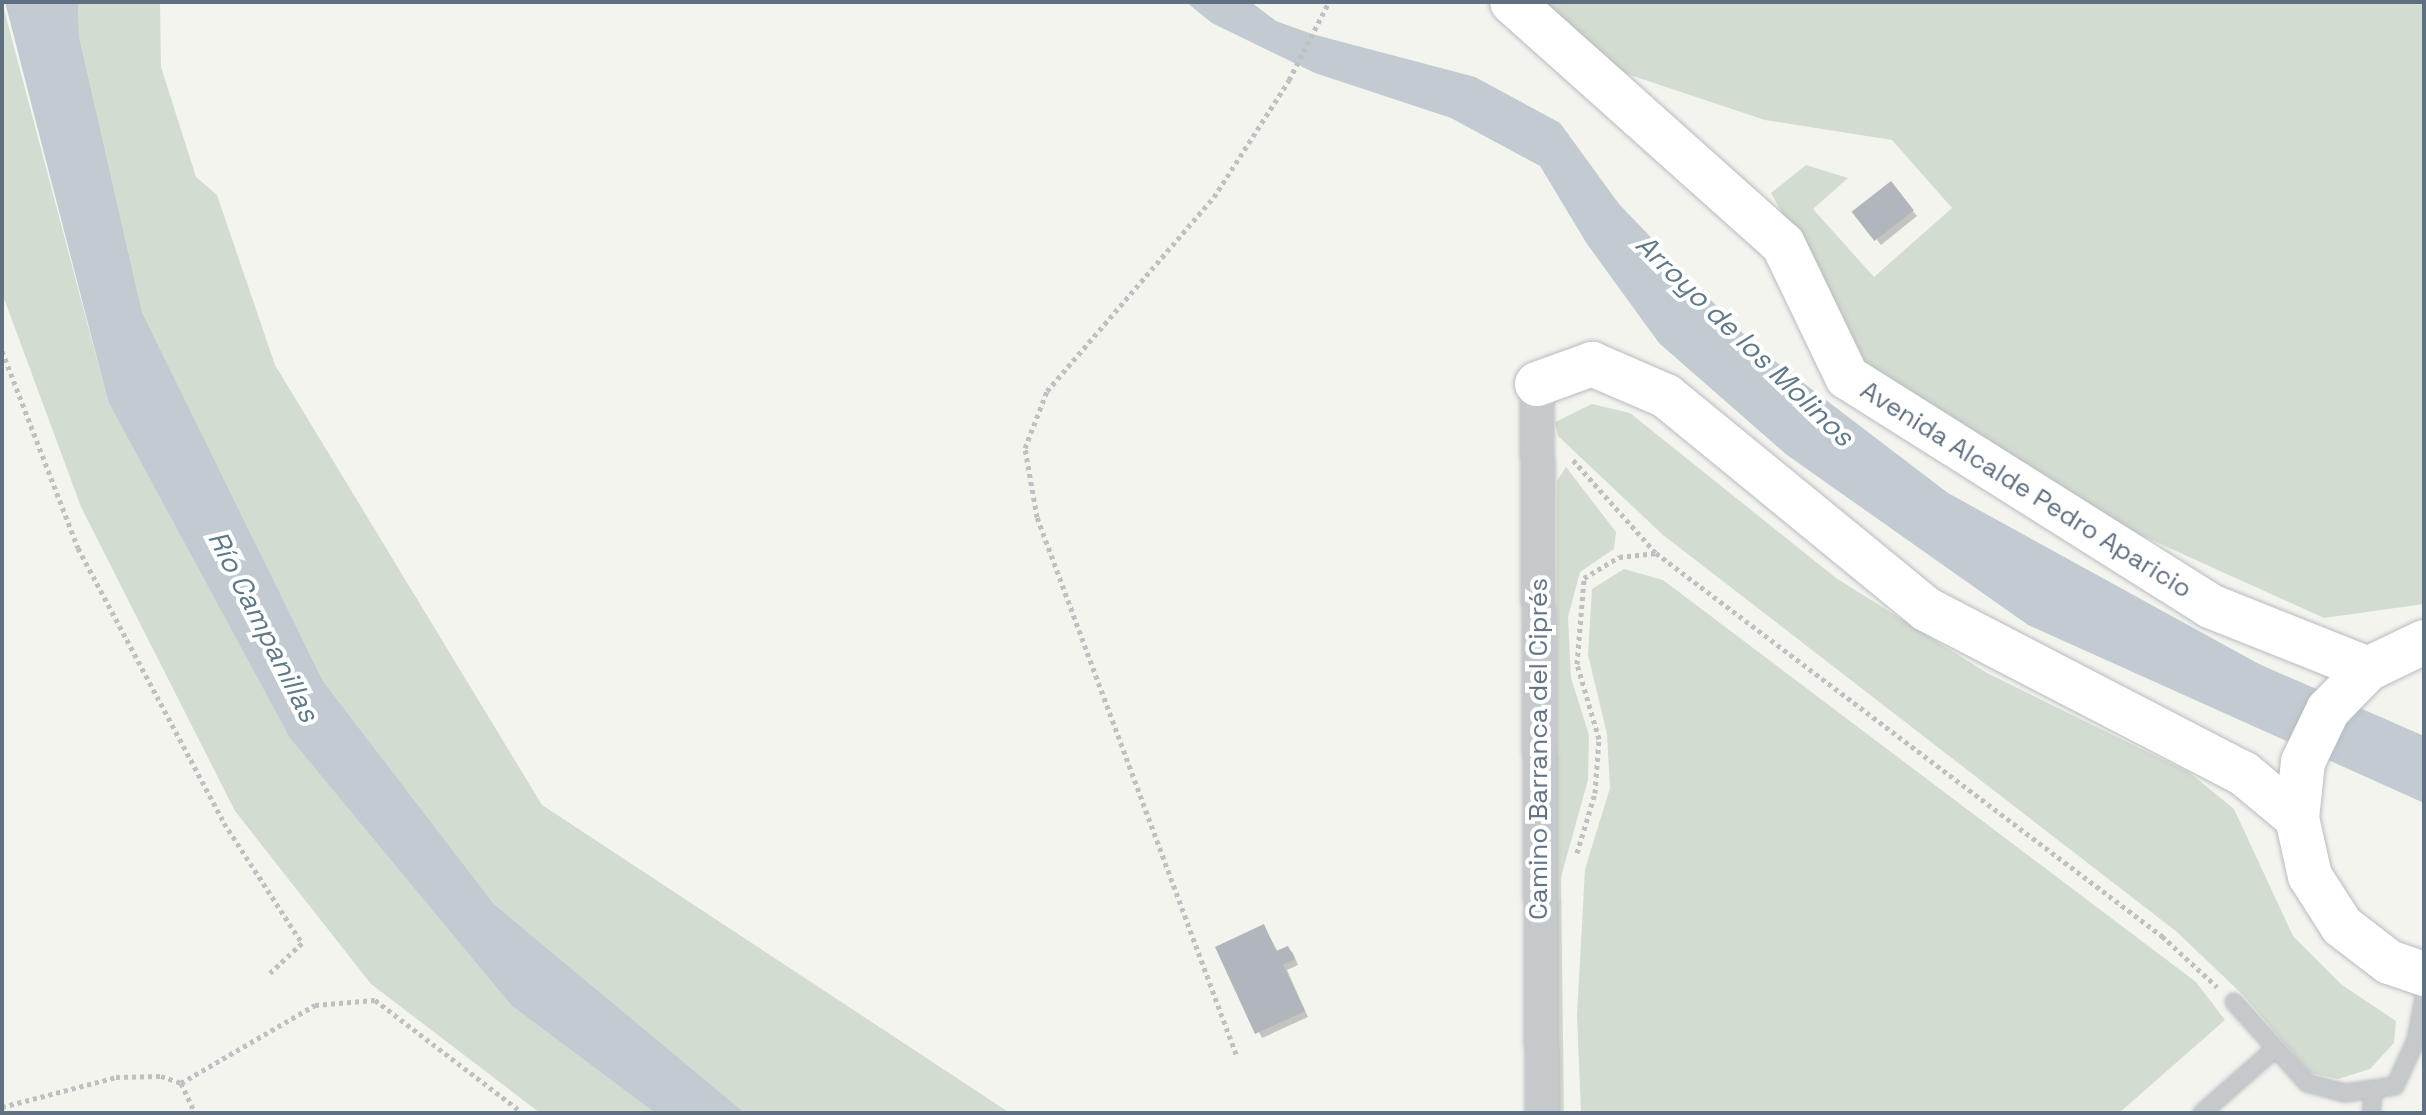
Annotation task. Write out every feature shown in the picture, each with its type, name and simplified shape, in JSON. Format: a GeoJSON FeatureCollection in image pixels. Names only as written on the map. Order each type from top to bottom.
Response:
{"type":"FeatureCollection","features":[{"type":"Feature","properties":{"kind":"main road","name":"Avenida Alcalde Pedro Aparicio"},"geometry":{"type":"LineString","coordinates":[[1512,2],[1783,244],[1847,377],[2210,606],[2368,669]]}},
{"type":"Feature","properties":{"kind":"main road"},"geometry":{"type":"LineString","coordinates":[[1537,384],[1592,364],[1666,396],[1926,609],[2243,773],[2297,818]]}},
{"type":"Feature","properties":{"kind":"main road"},"geometry":{"type":"LineString","coordinates":[[2424,642],[2368,669],[2328,710],[2303,762],[2297,818],[2310,876],[2342,926],[2389,962],[2424,974]]}},
{"type":"Feature","properties":{"kind":"street","name":"Camino Barranca del Ciprés"},"geometry":{"type":"LineString","coordinates":[[1537,384],[1542,1113]]}},
{"type":"Feature","properties":{"kind":"lane"},"geometry":{"type":"LineString","coordinates":[[2234,1002],[2307,1083],[2345,1093],[2395,1086],[2416,1040],[2424,998]]}},
{"type":"Feature","properties":{"kind":"lane"},"geometry":{"type":"LineString","coordinates":[[2202,1113],[2276,1048]]}},
{"type":"Feature","properties":{"kind":"lane"},"geometry":{"type":"LineString","coordinates":[[2371,1113],[2374,1089]]}},
{"type":"Feature","properties":{"kind":"path"},"geometry":{"type":"LineString","coordinates":[[1236,1054],[1037,517],[1025,448],[1047,391],[1214,197],[1289,80],[1329,2]]}},
{"type":"Feature","properties":{"kind":"path"},"geometry":{"type":"LineString","coordinates":[[2,351],[78,548],[224,823],[302,943],[270,973]]}},
{"type":"Feature","properties":{"kind":"path"},"geometry":{"type":"LineString","coordinates":[[1537,433],[1572,460],[1656,553],[2162,936],[2234,1002]]}},
{"type":"Feature","properties":{"kind":"path"},"geometry":{"type":"LineString","coordinates":[[1575,859],[1595,793],[1599,739],[1577,664],[1584,578],[1619,557],[1656,553]]}},
{"type":"Feature","properties":{"kind":"path"},"geometry":{"type":"LineString","coordinates":[[181,1083],[315,1005],[375,1000],[523,1113]]}},
{"type":"Feature","properties":{"kind":"path"},"geometry":{"type":"LineString","coordinates":[[2,1107],[116,1077],[161,1076],[181,1083],[195,1113]]}},
{"type":"Feature","properties":{"kind":"shaded area"},"geometry":{"type":"Polygon","coordinates":[[[2,2],[108,401],[512,1006],[655,1113],[540,1113],[371,984],[235,811],[81,507],[2,293],[2,2]]]}},
{"type":"Feature","properties":{"kind":"shaded area"},"geometry":{"type":"Polygon","coordinates":[[[78,2],[160,2],[161,67],[196,177],[217,195],[275,365],[542,805],[1010,1113],[745,1113],[494,904],[323,681],[142,312],[79,36],[78,2]]]}},
{"type":"Feature","properties":{"kind":"shaded area"},"geometry":{"type":"Polygon","coordinates":[[[1545,2],[2424,2],[2424,604],[2324,618],[2092,513],[1871,374],[1771,193],[1806,165],[1848,178],[1813,209],[1874,277],[1952,208],[1892,140],[1765,120],[1627,74],[1575,35],[1545,2]]]}},
{"type":"Feature","properties":{"kind":"shaded area"},"geometry":{"type":"Polygon","coordinates":[[[1592,404],[1630,413],[1836,578],[1987,673],[2190,773],[2234,809],[2293,936],[2342,985],[2396,1021],[2394,1043],[2370,1069],[2338,1079],[2310,1073],[2243,995],[2177,932],[1663,535],[1558,436],[1555,422],[1592,404]]]}},
{"type":"Feature","properties":{"kind":"shaded area"},"geometry":{"type":"Polygon","coordinates":[[[1566,467],[1616,532],[1614,549],[1580,572],[1568,617],[1571,678],[1589,735],[1588,780],[1561,877],[1564,1113],[1554,1113],[1557,481],[1566,467]]]}},
{"type":"Feature","properties":{"kind":"shaded area"},"geometry":{"type":"Polygon","coordinates":[[[1624,569],[1663,580],[2196,982],[2225,1020],[2119,1113],[1581,1113],[1577,1015],[1585,869],[1610,788],[1607,734],[1588,655],[1592,589],[1624,569]]]}},
{"type":"Feature","properties":{"kind":"water","name":"Río Campanillas"},"geometry":{"type":"Polygon","coordinates":[[[5,2],[78,2],[79,36],[142,312],[323,681],[494,904],[745,1113],[655,1113],[512,1006],[290,738],[108,401],[5,2]]]}},
{"type":"Feature","properties":{"kind":"water","name":"Arroyo de los Molinos"},"geometry":{"type":"Polygon","coordinates":[[[1186,2],[1251,2],[1276,21],[1312,34],[1475,77],[1560,123],[1619,204],[1755,346],[1948,493],[2259,664],[2424,736],[2424,803],[2028,625],[1787,455],[1659,343],[1587,244],[1540,166],[1451,118],[1315,73],[1212,23],[1186,2]]]}},
{"type":"Feature","properties":{"kind":"building"},"geometry":{"type":"Polygon","coordinates":[[[1891,181],[1914,210],[1874,241],[1852,212],[1891,181]]]}},
{"type":"Feature","properties":{"kind":"building"},"geometry":{"type":"Polygon","coordinates":[[[1264,924],[1276,951],[1288,946],[1295,959],[1283,965],[1305,1011],[1255,1034],[1215,947],[1264,924]]]}}]}
